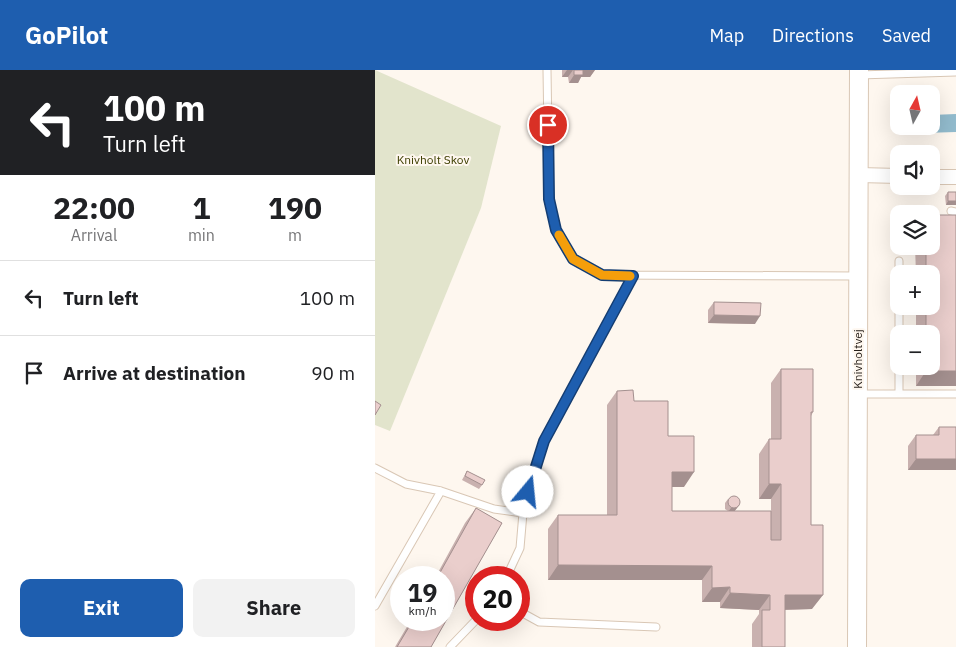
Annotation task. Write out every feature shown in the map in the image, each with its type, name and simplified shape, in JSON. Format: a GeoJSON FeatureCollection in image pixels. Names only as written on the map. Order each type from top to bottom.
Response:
{"type":"FeatureCollection","features":[{"type":"Feature","properties":{"kind":"street","name":"Knivholtvej"},"geometry":{"type":"LineString","coordinates":[[857,647],[859,72]]}},
{"type":"Feature","properties":{"kind":"street"},"geometry":{"type":"LineString","coordinates":[[859,175],[890,176]]}},
{"type":"Feature","properties":{"kind":"street"},"geometry":{"type":"LineString","coordinates":[[940,177],[956,178]]}},
{"type":"Feature","properties":{"kind":"lane"},"geometry":{"type":"LineString","coordinates":[[547,70],[549,199],[556,230],[573,259],[602,275],[859,276]]}},
{"type":"Feature","properties":{"kind":"lane"},"geometry":{"type":"LineString","coordinates":[[859,72],[956,72]]}},
{"type":"Feature","properties":{"kind":"lane"},"geometry":{"type":"LineString","coordinates":[[899,261],[899,394]]}},
{"type":"Feature","properties":{"kind":"lane"},"geometry":{"type":"LineString","coordinates":[[512,566],[520,548],[523,512],[544,441],[633,276]]}},
{"type":"Feature","properties":{"kind":"lane"},"geometry":{"type":"LineString","coordinates":[[858,394],[956,394]]}},
{"type":"Feature","properties":{"kind":"lane"},"geometry":{"type":"LineString","coordinates":[[375,468],[406,484],[441,491],[494,509],[523,512]]}},
{"type":"Feature","properties":{"kind":"lane"},"geometry":{"type":"LineString","coordinates":[[375,606],[441,491]]}},
{"type":"Feature","properties":{"kind":"lane"},"geometry":{"type":"LineString","coordinates":[[530,617],[539,622],[656,627]]}},
{"type":"Feature","properties":{"kind":"lane"},"geometry":{"type":"LineString","coordinates":[[450,647],[465,631]]}},
{"type":"Feature","properties":{"kind":"green space","name":"Knivholt Skov"},"geometry":{"type":"Polygon","coordinates":[[[375,70],[501,126],[481,208],[390,431],[375,425],[375,70]]]}},
{"type":"Feature","properties":{"kind":"water"},"geometry":{"type":"Polygon","coordinates":[[[956,114],[956,132],[940,132],[940,115],[956,114]]]}},
{"type":"Feature","properties":{"kind":"building"},"geometry":{"type":"Polygon","coordinates":[[[574,70],[583,70],[583,75],[574,75],[574,70]]]}},
{"type":"Feature","properties":{"kind":"building"},"geometry":{"type":"Polygon","coordinates":[[[948,192],[956,192],[956,201],[948,201],[948,192]]]}},
{"type":"Feature","properties":{"kind":"building"},"geometry":{"type":"Polygon","coordinates":[[[940,215],[956,215],[956,371],[940,371],[940,325],[926,325],[926,315],[940,315],[940,265],[926,265],[926,255],[940,255],[940,215]]]}},
{"type":"Feature","properties":{"kind":"building"},"geometry":{"type":"Polygon","coordinates":[[[714,302],[761,303],[760,316],[714,315],[714,302]]]}},
{"type":"Feature","properties":{"kind":"building"},"geometry":{"type":"Polygon","coordinates":[[[781,369],[813,369],[811,525],[823,525],[823,595],[785,595],[785,647],[762,647],[762,610],[770,610],[770,595],[730,593],[730,587],[712,588],[712,566],[558,565],[558,515],[617,515],[617,391],[633,390],[634,401],[668,401],[668,436],[694,436],[694,472],[672,472],[672,511],[771,511],[771,540],[781,540],[781,484],[769,484],[769,439],[781,439],[781,369]]]}},
{"type":"Feature","properties":{"kind":"building"},"geometry":{"type":"Polygon","coordinates":[[[375,401],[381,405],[375,415],[375,401]]]}},
{"type":"Feature","properties":{"kind":"building"},"geometry":{"type":"Polygon","coordinates":[[[939,427],[956,427],[956,459],[916,459],[916,435],[939,435],[939,427]]]}},
{"type":"Feature","properties":{"kind":"building"},"geometry":{"type":"Polygon","coordinates":[[[467,471],[485,480],[482,485],[465,476],[467,471]]]}},
{"type":"Feature","properties":{"kind":"building"},"geometry":{"type":"Polygon","coordinates":[[[732,496],[736,496],[740,502],[736,508],[732,508],[728,504],[728,500],[732,496]]]}},
{"type":"Feature","properties":{"kind":"building"},"geometry":{"type":"Polygon","coordinates":[[[476,508],[502,523],[477,566],[465,566],[465,588],[455,605],[455,566],[444,566],[476,508]]]}},
{"type":"Feature","properties":{"kind":"building"},"geometry":{"type":"Polygon","coordinates":[[[406,631],[440,631],[431,647],[397,647],[406,631]]]}},
{"type":"Feature","properties":{"kind":"slow traffic"},"geometry":{"type":"LineString","coordinates":[[559,235],[573,259],[602,275],[630,276]]}},
{"type":"Feature","properties":{"kind":"route"},"geometry":{"type":"LineString","coordinates":[[528,492],[544,441],[633,276],[602,275],[573,259],[556,230],[549,199],[548,125]]}}]}
